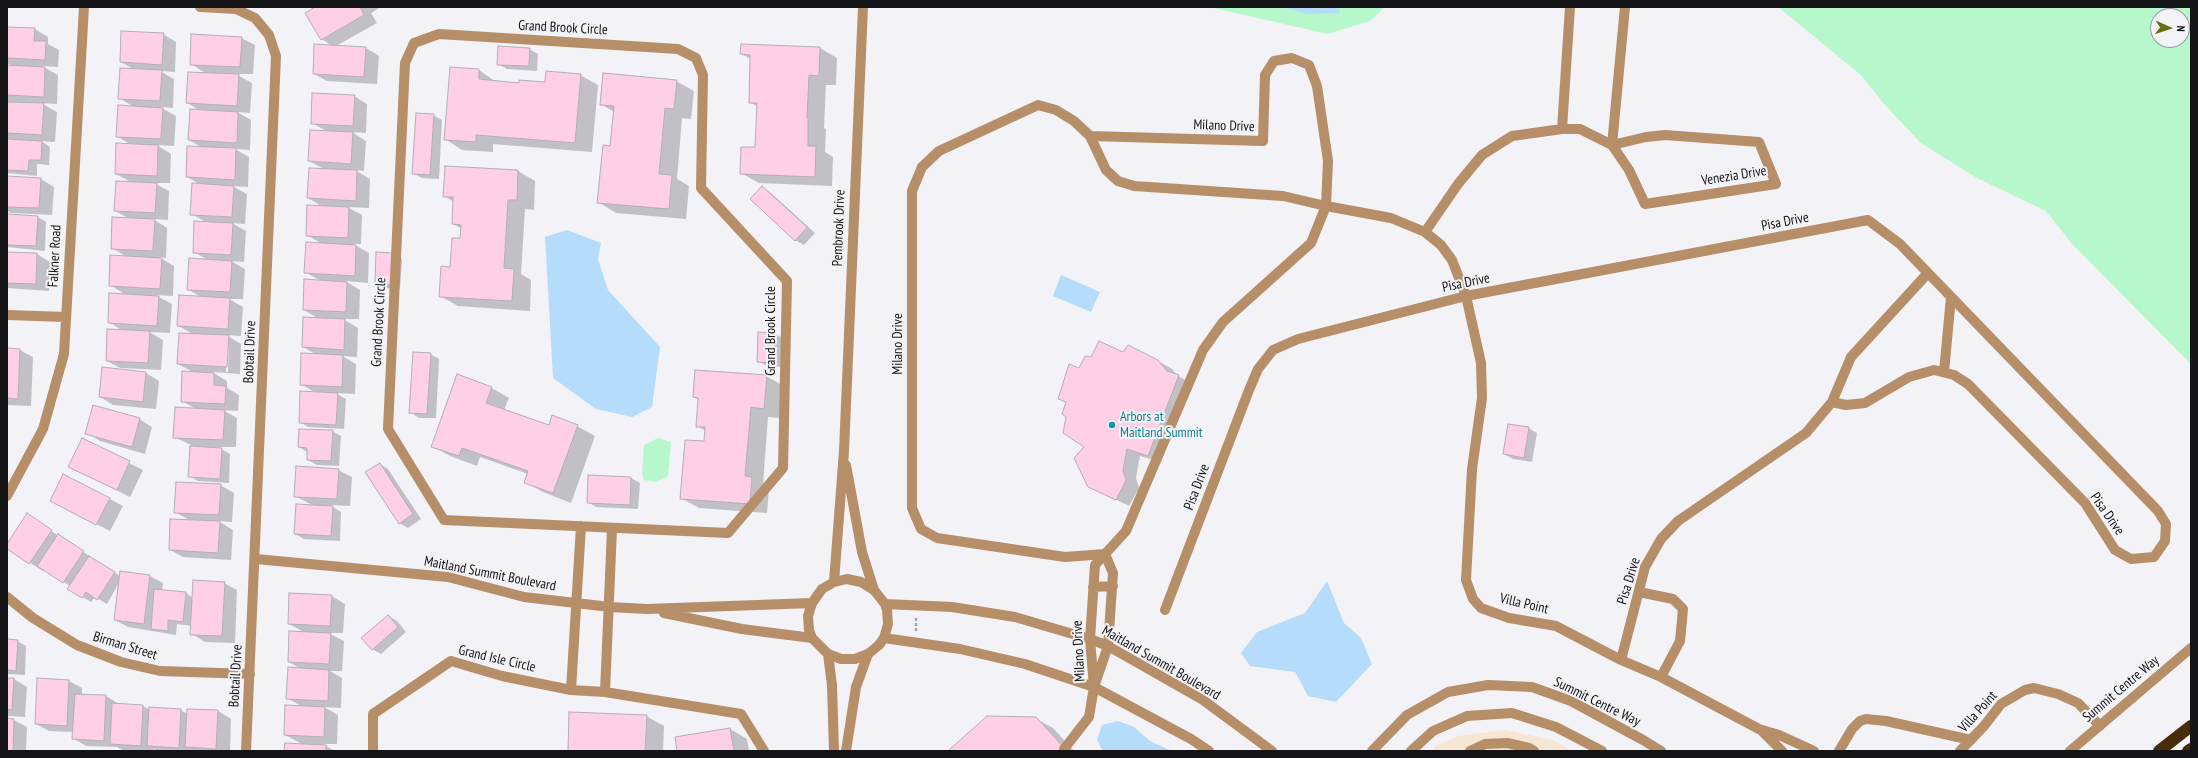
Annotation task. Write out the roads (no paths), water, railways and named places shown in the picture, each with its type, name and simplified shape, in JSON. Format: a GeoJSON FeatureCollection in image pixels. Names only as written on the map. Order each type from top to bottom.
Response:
{"type":"FeatureCollection","features":[{"type":"Feature","properties":{"kind":"highway"},"geometry":{"type":"LineString","coordinates":[[2159,751],[2191,726]]}},
{"type":"Feature","properties":{"kind":"street","name":"Falkner Road"},"geometry":{"type":"LineString","coordinates":[[7,496],[43,429],[64,354],[84,7]]}},
{"type":"Feature","properties":{"kind":"street","name":"Bobtail Drive"},"geometry":{"type":"LineString","coordinates":[[200,7],[236,9],[255,18],[269,35],[276,56],[256,559],[246,751]]}},
{"type":"Feature","properties":{"kind":"street","name":"Pembrook Drive"},"geometry":{"type":"LineString","coordinates":[[834,582],[844,451],[863,7]]}},
{"type":"Feature","properties":{"kind":"street"},"geometry":{"type":"LineString","coordinates":[[1562,129],[1570,7]]}},
{"type":"Feature","properties":{"kind":"street"},"geometry":{"type":"LineString","coordinates":[[1612,145],[1625,7]]}},
{"type":"Feature","properties":{"kind":"street","name":"Grand Brook Circle"},"geometry":{"type":"LineString","coordinates":[[439,34],[678,49],[696,58],[703,75],[701,188],[787,281],[783,468],[728,534],[612,529],[581,526],[444,520],[388,429],[405,63],[414,43],[439,34]]}},
{"type":"Feature","properties":{"kind":"street","name":"Milano Drive"},"geometry":{"type":"LineString","coordinates":[[1090,136],[1263,141],[1265,75],[1274,61],[1292,58],[1308,65],[1318,86],[1328,161],[1326,206],[1312,243],[1223,322],[1203,350],[1126,532],[1095,565],[1090,639],[1094,687]]}},
{"type":"Feature","properties":{"kind":"street","name":"Milano Drive"},"geometry":{"type":"LineString","coordinates":[[1105,554],[1065,557],[937,538],[921,529],[912,508],[912,191],[922,166],[939,151],[1038,105],[1056,110],[1074,121],[1090,136],[1106,170],[1118,181],[1129,184],[1283,196],[1326,206],[1391,218],[1425,232],[1440,245],[1452,260],[1466,296]]}},
{"type":"Feature","properties":{"kind":"street","name":"Venezia Drive"},"geometry":{"type":"LineString","coordinates":[[1425,232],[1458,184],[1482,155],[1512,136],[1562,129],[1580,129],[1612,145],[1629,170],[1645,204],[1776,184],[1759,142],[1665,135],[1646,137],[1612,145]]}},
{"type":"Feature","properties":{"kind":"street","name":"Pisa Drive"},"geometry":{"type":"LineString","coordinates":[[1165,610],[1248,390],[1258,369],[1273,350],[1298,339],[1466,296],[1868,220],[1900,244],[2158,511],[2166,524],[2165,541],[2154,556],[2131,559],[2115,550],[2085,504],[1968,384],[1954,375],[1934,370],[1909,377],[1864,403],[1846,405],[1832,402]]}},
{"type":"Feature","properties":{"kind":"street","name":"Pisa Drive"},"geometry":{"type":"LineString","coordinates":[[1621,660],[1648,561],[1661,539],[1678,521],[1806,433],[1832,402],[1851,357],[1928,274]]}},
{"type":"Feature","properties":{"kind":"street","name":"Villa Point"},"geometry":{"type":"LineString","coordinates":[[1466,296],[1481,363],[1482,398],[1472,469],[1466,580],[1473,599],[1481,608],[1509,618],[1556,626],[1621,660],[1661,677],[1759,729],[1814,751]]}},
{"type":"Feature","properties":{"kind":"street"},"geometry":{"type":"LineString","coordinates":[[1944,372],[1951,297]]}},
{"type":"Feature","properties":{"kind":"street"},"geometry":{"type":"LineString","coordinates":[[7,315],[66,317]]}},
{"type":"Feature","properties":{"kind":"street","name":"Pembrook Drive"},"geometry":{"type":"LineString","coordinates":[[844,451],[862,552],[874,590]]}},
{"type":"Feature","properties":{"kind":"street"},"geometry":{"type":"LineString","coordinates":[[571,690],[575,604],[581,526]]}},
{"type":"Feature","properties":{"kind":"street"},"geometry":{"type":"LineString","coordinates":[[605,692],[610,607],[612,529]]}},
{"type":"Feature","properties":{"kind":"street","name":"Milano Drive"},"geometry":{"type":"LineString","coordinates":[[1094,687],[1108,646],[1113,586],[1113,573],[1105,554]]}},
{"type":"Feature","properties":{"kind":"street","name":"Maitland Summit Boulevard"},"geometry":{"type":"LineString","coordinates":[[256,559],[448,577],[524,597],[610,607],[647,609],[812,603]]}},
{"type":"Feature","properties":{"kind":"street"},"geometry":{"type":"LineString","coordinates":[[847,579],[861,582],[874,590],[885,604],[888,624],[884,638],[879,645],[868,654],[855,659],[841,659],[828,654],[812,638],[808,616],[812,603],[822,589],[834,582],[847,579]]}},
{"type":"Feature","properties":{"kind":"street"},"geometry":{"type":"LineString","coordinates":[[1093,587],[1113,586]]}},
{"type":"Feature","properties":{"kind":"street"},"geometry":{"type":"LineString","coordinates":[[1639,592],[1673,599],[1683,609],[1680,641],[1661,677]]}},
{"type":"Feature","properties":{"kind":"street","name":"Birman Street"},"geometry":{"type":"LineString","coordinates":[[7,596],[33,618],[77,646],[121,662],[160,671],[250,674]]}},
{"type":"Feature","properties":{"kind":"street","name":"Maitland Summit Boulevard"},"geometry":{"type":"LineString","coordinates":[[885,604],[952,607],[1015,617],[1090,639],[1108,646],[1203,700],[1272,751]]}},
{"type":"Feature","properties":{"kind":"street","name":"Maitland Summit Boulevard"},"geometry":{"type":"LineString","coordinates":[[647,609],[742,629],[812,638]]}},
{"type":"Feature","properties":{"kind":"street"},"geometry":{"type":"LineString","coordinates":[[884,638],[960,649],[1025,664],[1094,687],[1191,739],[1209,751]]}},
{"type":"Feature","properties":{"kind":"street","name":"Summit Centre Way"},"geometry":{"type":"LineString","coordinates":[[2070,751],[2191,648]]}},
{"type":"Feature","properties":{"kind":"street"},"geometry":{"type":"LineString","coordinates":[[828,654],[832,685],[834,751]]}},
{"type":"Feature","properties":{"kind":"street"},"geometry":{"type":"LineString","coordinates":[[846,751],[856,687],[868,654]]}},
{"type":"Feature","properties":{"kind":"street","name":"Grand Isle Circle"},"geometry":{"type":"LineString","coordinates":[[373,751],[373,714],[451,661],[502,676],[571,690],[605,692],[741,714],[764,751]]}},
{"type":"Feature","properties":{"kind":"street","name":"Summit Centre Way"},"geometry":{"type":"LineString","coordinates":[[1372,751],[1408,715],[1448,692],[1488,685],[1532,687],[1565,699],[1661,751]]}},
{"type":"Feature","properties":{"kind":"street"},"geometry":{"type":"LineString","coordinates":[[1064,749],[1089,717],[1094,687]]}},
{"type":"Feature","properties":{"kind":"street","name":"Villa Point"},"geometry":{"type":"LineString","coordinates":[[1960,751],[1972,740],[2001,704],[2012,696],[2034,688],[2058,694],[2078,703],[2100,726]]}},
{"type":"Feature","properties":{"kind":"street"},"geometry":{"type":"LineString","coordinates":[[1411,751],[1433,731],[1467,716],[1512,712],[1556,727],[1602,751]]}},
{"type":"Feature","properties":{"kind":"street"},"geometry":{"type":"LineString","coordinates":[[1840,751],[1852,729],[1860,721],[1866,719],[1886,721],[1972,740]]}},
{"type":"Feature","properties":{"kind":"street","name":"Villa Point"},"geometry":{"type":"LineString","coordinates":[[1759,729],[1782,751]]}},
{"type":"Feature","properties":{"kind":"street"},"geometry":{"type":"LineString","coordinates":[[1470,751],[1485,744],[1507,743],[1529,748],[1534,751]]}},
{"type":"Feature","properties":{"kind":"water"},"geometry":{"type":"Polygon","coordinates":[[[1284,7],[1339,7],[1340,13],[1306,14],[1284,7]]]}},
{"type":"Feature","properties":{"kind":"water"},"geometry":{"type":"Polygon","coordinates":[[[567,230],[601,243],[598,259],[608,290],[660,347],[652,407],[632,417],[596,409],[553,378],[545,237],[567,230]]]}},
{"type":"Feature","properties":{"kind":"water"},"geometry":{"type":"Polygon","coordinates":[[[1061,275],[1100,292],[1091,312],[1053,296],[1061,275]]]}},
{"type":"Feature","properties":{"kind":"water"},"geometry":{"type":"Polygon","coordinates":[[[1327,581],[1344,623],[1361,638],[1372,664],[1336,702],[1308,696],[1295,672],[1250,666],[1241,653],[1257,632],[1305,613],[1327,581]]]}},
{"type":"Feature","properties":{"kind":"water"},"geometry":{"type":"Polygon","coordinates":[[[1118,721],[1134,727],[1150,741],[1172,751],[1103,751],[1097,740],[1102,725],[1118,721]]]}},
{"type":"Feature","properties":{"kind":"place","name":"Arbors at Maitland Summit"},"geometry":{"type":"Point","coordinates":[1112,425]}}]}
